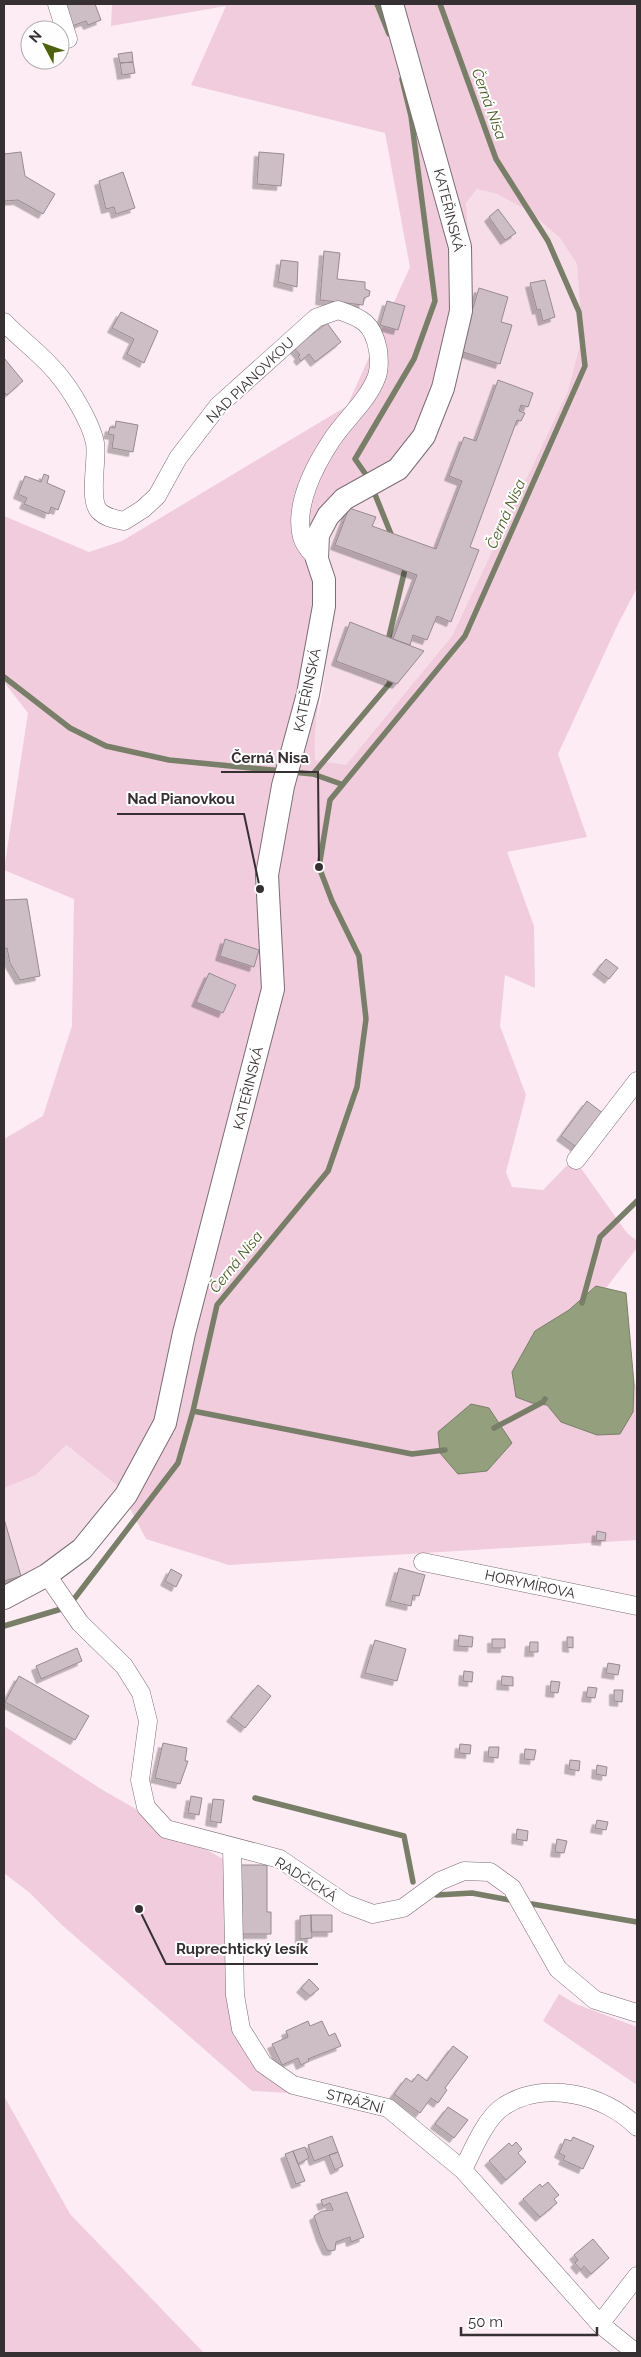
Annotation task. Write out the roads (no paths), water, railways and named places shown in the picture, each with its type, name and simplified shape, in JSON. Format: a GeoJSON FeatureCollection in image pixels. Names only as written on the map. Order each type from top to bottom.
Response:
{"type":"FeatureCollection","features":[{"type":"Feature","properties":{"kind":"street"},"geometry":{"type":"LineString","coordinates":[[57,4],[62,20]]}},
{"type":"Feature","properties":{"kind":"street","name":"KATEŘINSKÁ"},"geometry":{"type":"LineString","coordinates":[[4,1598],[47,1575],[82,1549],[126,1495],[165,1422],[184,1333],[273,989],[268,875],[283,786],[308,694],[324,606],[324,580],[317,559],[318,535],[328,516],[344,499],[398,469],[424,436],[443,388],[461,311],[460,246],[392,4]]}},
{"type":"Feature","properties":{"kind":"street","name":"NAD PIANOVKOU"},"geometry":{"type":"LineString","coordinates":[[4,322],[56,372],[86,419],[95,443],[96,505],[108,517],[124,521],[143,509],[157,496],[178,458],[218,406],[316,318],[338,310],[355,316],[369,325],[375,336],[380,361],[377,376],[356,409],[331,440],[309,482],[302,509],[302,539],[317,559]]}},
{"type":"Feature","properties":{"kind":"street"},"geometry":{"type":"LineString","coordinates":[[576,1160],[637,1081]]}},
{"type":"Feature","properties":{"kind":"street","name":"HORYMÍROVA"},"geometry":{"type":"LineString","coordinates":[[423,1562],[637,1606]]}},
{"type":"Feature","properties":{"kind":"street","name":"RADČICKÁ"},"geometry":{"type":"LineString","coordinates":[[47,1575],[80,1623],[124,1666],[141,1693],[148,1721],[140,1780],[146,1807],[166,1829],[280,1860],[346,1904],[373,1914],[403,1908],[440,1881],[464,1871],[490,1872],[512,1888],[558,1969],[595,2000],[637,2012]]}},
{"type":"Feature","properties":{"kind":"street","name":"STRÁŽNÍ"},"geometry":{"type":"LineString","coordinates":[[232,1848],[235,1995],[241,2029],[263,2064],[293,2085],[388,2108],[463,2170],[600,2324],[636,2353]]}},
{"type":"Feature","properties":{"kind":"street"},"geometry":{"type":"LineString","coordinates":[[463,2170],[478,2137],[502,2106],[528,2095],[558,2092],[600,2101],[630,2119],[637,2127]]}},
{"type":"Feature","properties":{"kind":"street"},"geometry":{"type":"LineString","coordinates":[[600,2324],[637,2276]]}},
{"type":"Feature","properties":{"kind":"waterway"},"geometry":{"type":"LineString","coordinates":[[377,4],[389,34]]}},
{"type":"Feature","properties":{"kind":"waterway","name":"Černá Nisa"},"geometry":{"type":"LineString","coordinates":[[4,1626],[68,1607],[178,1463],[193,1411],[217,1305],[328,1171],[357,1087],[366,1019],[359,956],[332,901],[319,867],[330,800],[465,636],[585,366],[579,312],[548,241],[496,159],[440,4]]}},
{"type":"Feature","properties":{"kind":"waterway"},"geometry":{"type":"LineString","coordinates":[[369,479],[355,459],[414,359],[435,301],[411,116],[402,79]]}},
{"type":"Feature","properties":{"kind":"waterway"},"geometry":{"type":"LineString","coordinates":[[372,487],[393,539]]}},
{"type":"Feature","properties":{"kind":"waterway"},"geometry":{"type":"LineString","coordinates":[[387,645],[405,569],[403,564]]}},
{"type":"Feature","properties":{"kind":"waterway"},"geometry":{"type":"LineString","coordinates":[[313,774],[390,683],[389,674]]}},
{"type":"Feature","properties":{"kind":"waterway"},"geometry":{"type":"LineString","coordinates":[[4,677],[70,728],[106,746],[169,760],[283,771]]}},
{"type":"Feature","properties":{"kind":"waterway"},"geometry":{"type":"LineString","coordinates":[[292,772],[313,774],[341,784]]}},
{"type":"Feature","properties":{"kind":"waterway"},"geometry":{"type":"LineString","coordinates":[[582,1303],[600,1237],[637,1201]]}},
{"type":"Feature","properties":{"kind":"waterway"},"geometry":{"type":"LineString","coordinates":[[494,1428],[543,1402],[545,1399]]}},
{"type":"Feature","properties":{"kind":"waterway"},"geometry":{"type":"LineString","coordinates":[[193,1411],[412,1454],[445,1450]]}},
{"type":"Feature","properties":{"kind":"waterway"},"geometry":{"type":"LineString","coordinates":[[255,1798],[404,1836],[413,1882]]}},
{"type":"Feature","properties":{"kind":"waterway"},"geometry":{"type":"LineString","coordinates":[[437,1895],[472,1893],[510,1900]]}},
{"type":"Feature","properties":{"kind":"waterway"},"geometry":{"type":"LineString","coordinates":[[532,1904],[637,1922]]}},
{"type":"Feature","properties":{"kind":"place","name":"Černá Nisa"},"geometry":{"type":"Point","coordinates":[319,867]}},
{"type":"Feature","properties":{"kind":"place","name":"Nad Pianovkou"},"geometry":{"type":"Point","coordinates":[260,889]}},
{"type":"Feature","properties":{"kind":"place","name":"Ruprechtický lesík"},"geometry":{"type":"Point","coordinates":[139,1909]}}]}
